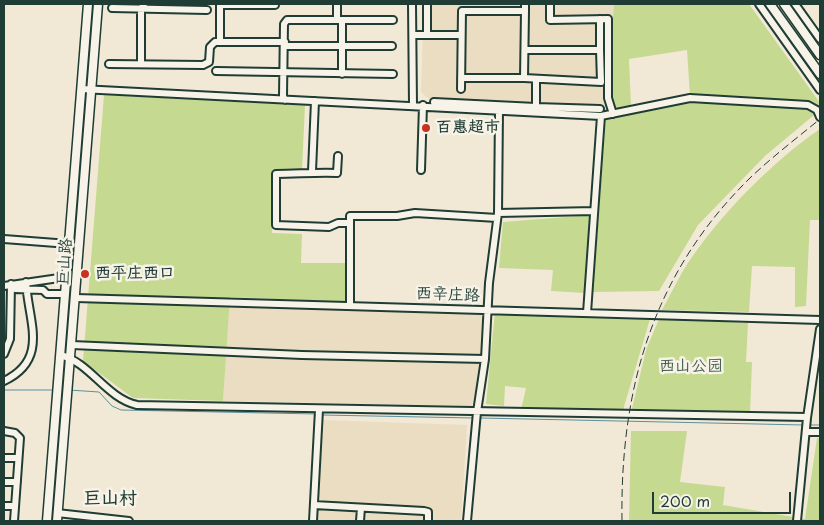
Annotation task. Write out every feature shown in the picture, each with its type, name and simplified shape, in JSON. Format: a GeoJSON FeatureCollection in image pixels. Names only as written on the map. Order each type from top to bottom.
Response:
{"type":"FeatureCollection","features":[{"type":"Feature","properties":{"kind":"main road","name":"巨山路"},"geometry":{"type":"LineString","coordinates":[[47,521],[88,4]]}},
{"type":"Feature","properties":{"kind":"main road","name":"巨山路"},"geometry":{"type":"LineString","coordinates":[[57,517],[68,399],[90,89],[98,4]]}},
{"type":"Feature","properties":{"kind":"main road"},"geometry":{"type":"LineString","coordinates":[[770,4],[820,74]]}},
{"type":"Feature","properties":{"kind":"main road"},"geometry":{"type":"LineString","coordinates":[[784,4],[820,55]]}},
{"type":"Feature","properties":{"kind":"street"},"geometry":{"type":"LineString","coordinates":[[220,42],[220,4],[274,4]]}},
{"type":"Feature","properties":{"kind":"street"},"geometry":{"type":"LineString","coordinates":[[337,4],[340,20],[342,74]]}},
{"type":"Feature","properties":{"kind":"street"},"geometry":{"type":"LineString","coordinates":[[412,4],[413,105]]}},
{"type":"Feature","properties":{"kind":"street"},"geometry":{"type":"LineString","coordinates":[[427,4],[427,35]]}},
{"type":"Feature","properties":{"kind":"street"},"geometry":{"type":"LineString","coordinates":[[550,4],[550,20],[608,19],[608,98],[612,114]]}},
{"type":"Feature","properties":{"kind":"street"},"geometry":{"type":"LineString","coordinates":[[759,4],[820,90]]}},
{"type":"Feature","properties":{"kind":"street"},"geometry":{"type":"LineString","coordinates":[[795,4],[820,39]]}},
{"type":"Feature","properties":{"kind":"street"},"geometry":{"type":"LineString","coordinates":[[141,64],[143,6]]}},
{"type":"Feature","properties":{"kind":"street"},"geometry":{"type":"LineString","coordinates":[[112,8],[143,6],[207,10]]}},
{"type":"Feature","properties":{"kind":"street"},"geometry":{"type":"LineString","coordinates":[[462,89],[462,8],[525,7],[524,78]]}},
{"type":"Feature","properties":{"kind":"street"},"geometry":{"type":"LineString","coordinates":[[461,78],[524,78],[601,82],[600,19]]}},
{"type":"Feature","properties":{"kind":"street"},"geometry":{"type":"LineString","coordinates":[[285,100],[283,96],[284,24],[287,20],[393,20]]}},
{"type":"Feature","properties":{"kind":"street"},"geometry":{"type":"LineString","coordinates":[[413,35],[461,35]]}},
{"type":"Feature","properties":{"kind":"street"},"geometry":{"type":"LineString","coordinates":[[109,64],[205,64],[209,62],[210,44],[220,42],[392,46]]}},
{"type":"Feature","properties":{"kind":"street"},"geometry":{"type":"LineString","coordinates":[[525,50],[600,50]]}},
{"type":"Feature","properties":{"kind":"street"},"geometry":{"type":"LineString","coordinates":[[216,71],[393,74]]}},
{"type":"Feature","properties":{"kind":"street"},"geometry":{"type":"LineString","coordinates":[[533,105],[536,80]]}},
{"type":"Feature","properties":{"kind":"street"},"geometry":{"type":"LineString","coordinates":[[81,89],[422,105],[601,116],[690,98],[808,105],[817,110],[820,117]]}},
{"type":"Feature","properties":{"kind":"street"},"geometry":{"type":"LineString","coordinates":[[312,171],[315,101]]}},
{"type":"Feature","properties":{"kind":"street"},"geometry":{"type":"LineString","coordinates":[[434,102],[600,109]]}},
{"type":"Feature","properties":{"kind":"street"},"geometry":{"type":"LineString","coordinates":[[421,170],[422,105]]}},
{"type":"Feature","properties":{"kind":"street"},"geometry":{"type":"LineString","coordinates":[[467,521],[477,412],[485,359],[498,215],[499,110]]}},
{"type":"Feature","properties":{"kind":"street"},"geometry":{"type":"LineString","coordinates":[[587,313],[601,116]]}},
{"type":"Feature","properties":{"kind":"street"},"geometry":{"type":"LineString","coordinates":[[338,156],[337,173],[312,171],[298,174],[276,174],[276,225],[329,227],[338,223],[350,223]]}},
{"type":"Feature","properties":{"kind":"street"},"geometry":{"type":"LineString","coordinates":[[350,306],[350,216],[397,216],[415,213],[498,215],[594,211]]}},
{"type":"Feature","properties":{"kind":"street"},"geometry":{"type":"LineString","coordinates":[[4,240],[68,244]]}},
{"type":"Feature","properties":{"kind":"street"},"geometry":{"type":"LineString","coordinates":[[11,284],[15,289],[43,279],[66,278]]}},
{"type":"Feature","properties":{"kind":"street"},"geometry":{"type":"LineString","coordinates":[[43,279],[43,290]]}},
{"type":"Feature","properties":{"kind":"street"},"geometry":{"type":"LineString","coordinates":[[4,286],[11,284]]}},
{"type":"Feature","properties":{"kind":"street"},"geometry":{"type":"LineString","coordinates":[[4,354],[10,339],[11,284]]}},
{"type":"Feature","properties":{"kind":"street"},"geometry":{"type":"LineString","coordinates":[[27,286],[43,290],[47,294],[64,294]]}},
{"type":"Feature","properties":{"kind":"street"},"geometry":{"type":"LineString","coordinates":[[4,380],[19,372],[34,344],[34,331],[28,303],[27,286]]}},
{"type":"Feature","properties":{"kind":"street","name":"西辛庄路"},"geometry":{"type":"LineString","coordinates":[[76,298],[820,320]]}},
{"type":"Feature","properties":{"kind":"street"},"geometry":{"type":"LineString","coordinates":[[797,521],[807,418],[820,329]]}},
{"type":"Feature","properties":{"kind":"street"},"geometry":{"type":"LineString","coordinates":[[72,345],[311,355],[485,359]]}},
{"type":"Feature","properties":{"kind":"street"},"geometry":{"type":"LineString","coordinates":[[60,355],[71,358],[130,404],[320,410],[807,418]]}},
{"type":"Feature","properties":{"kind":"street"},"geometry":{"type":"LineString","coordinates":[[313,521],[320,410]]}},
{"type":"Feature","properties":{"kind":"street"},"geometry":{"type":"LineString","coordinates":[[4,431],[18,434],[20,438],[17,458],[14,521]]}},
{"type":"Feature","properties":{"kind":"street"},"geometry":{"type":"LineString","coordinates":[[806,432],[820,432]]}},
{"type":"Feature","properties":{"kind":"street"},"geometry":{"type":"LineString","coordinates":[[4,458],[17,458]]}},
{"type":"Feature","properties":{"kind":"street"},"geometry":{"type":"LineString","coordinates":[[4,482],[17,482]]}},
{"type":"Feature","properties":{"kind":"street"},"geometry":{"type":"LineString","coordinates":[[314,505],[424,511],[428,512],[428,521]]}},
{"type":"Feature","properties":{"kind":"street"},"geometry":{"type":"LineString","coordinates":[[4,506],[15,506]]}},
{"type":"Feature","properties":{"kind":"street"},"geometry":{"type":"LineString","coordinates":[[360,521],[361,508]]}},
{"type":"Feature","properties":{"kind":"street"},"geometry":{"type":"LineString","coordinates":[[57,517],[129,521]]}},
{"type":"Feature","properties":{"kind":"shaded area"},"geometry":{"type":"Polygon","coordinates":[[[424,4],[614,4],[606,109],[430,100],[421,92],[424,4]]]}},
{"type":"Feature","properties":{"kind":"shaded area"},"geometry":{"type":"Polygon","coordinates":[[[229,306],[484,312],[483,357],[472,406],[223,401],[229,306]]]}},
{"type":"Feature","properties":{"kind":"shaded area"},"geometry":{"type":"Polygon","coordinates":[[[322,420],[467,425],[461,521],[317,521],[322,420]]]}},
{"type":"Feature","properties":{"kind":"green space"},"geometry":{"type":"Polygon","coordinates":[[[614,4],[749,4],[820,103],[820,110],[765,156],[698,225],[659,291],[593,292],[614,4]],[[687,50],[629,59],[631,106],[690,96],[687,50]]]}},
{"type":"Feature","properties":{"kind":"green space"},"geometry":{"type":"Polygon","coordinates":[[[104,95],[305,105],[302,170],[274,171],[272,233],[302,234],[301,263],[348,263],[346,302],[230,297],[223,401],[133,398],[83,361],[104,95]]]}},
{"type":"Feature","properties":{"kind":"green space"},"geometry":{"type":"Polygon","coordinates":[[[820,129],[820,220],[810,220],[806,306],[795,307],[795,267],[752,266],[749,312],[662,310],[692,257],[723,217],[770,169],[820,129]]]}},
{"type":"Feature","properties":{"kind":"green space"},"geometry":{"type":"Polygon","coordinates":[[[591,215],[585,293],[551,291],[553,270],[499,268],[503,222],[591,215]]]}},
{"type":"Feature","properties":{"kind":"green space"},"geometry":{"type":"Polygon","coordinates":[[[495,312],[650,319],[623,410],[521,410],[526,388],[505,386],[504,406],[486,404],[495,312]]]}},
{"type":"Feature","properties":{"kind":"green space","name":"西山公园"},"geometry":{"type":"Polygon","coordinates":[[[659,319],[748,323],[746,362],[752,362],[750,414],[631,413],[646,350],[659,319]]]}},
{"type":"Feature","properties":{"kind":"green space"},"geometry":{"type":"Polygon","coordinates":[[[631,431],[687,431],[680,482],[725,487],[723,505],[805,519],[817,438],[820,438],[820,521],[629,521],[631,431]]]}},
{"type":"Feature","properties":{"kind":"waterway"},"geometry":{"type":"LineString","coordinates":[[4,390],[53,390]]}},
{"type":"Feature","properties":{"kind":"waterway"},"geometry":{"type":"LineString","coordinates":[[69,390],[99,392],[112,406],[121,410],[316,414]]}},
{"type":"Feature","properties":{"kind":"waterway"},"geometry":{"type":"LineString","coordinates":[[322,415],[473,418]]}},
{"type":"Feature","properties":{"kind":"waterway"},"geometry":{"type":"LineString","coordinates":[[480,418],[803,425]]}},
{"type":"Feature","properties":{"kind":"waterway"},"geometry":{"type":"LineString","coordinates":[[809,425],[820,425]]}},
{"type":"Feature","properties":{"kind":"railway"},"geometry":{"type":"LineString","coordinates":[[622,521],[623,472],[628,425],[636,379],[649,335],[666,293],[689,253],[717,215],[758,170],[820,119]]}},
{"type":"Feature","properties":{"kind":"place","name":"百惠超市"},"geometry":{"type":"Point","coordinates":[426,128]}},
{"type":"Feature","properties":{"kind":"place","name":"西平庄西口"},"geometry":{"type":"Point","coordinates":[85,274]}},
{"type":"Feature","properties":{"kind":"district","name":"巨山村"},"geometry":{"type":"Point","coordinates":[110,499]}}]}
